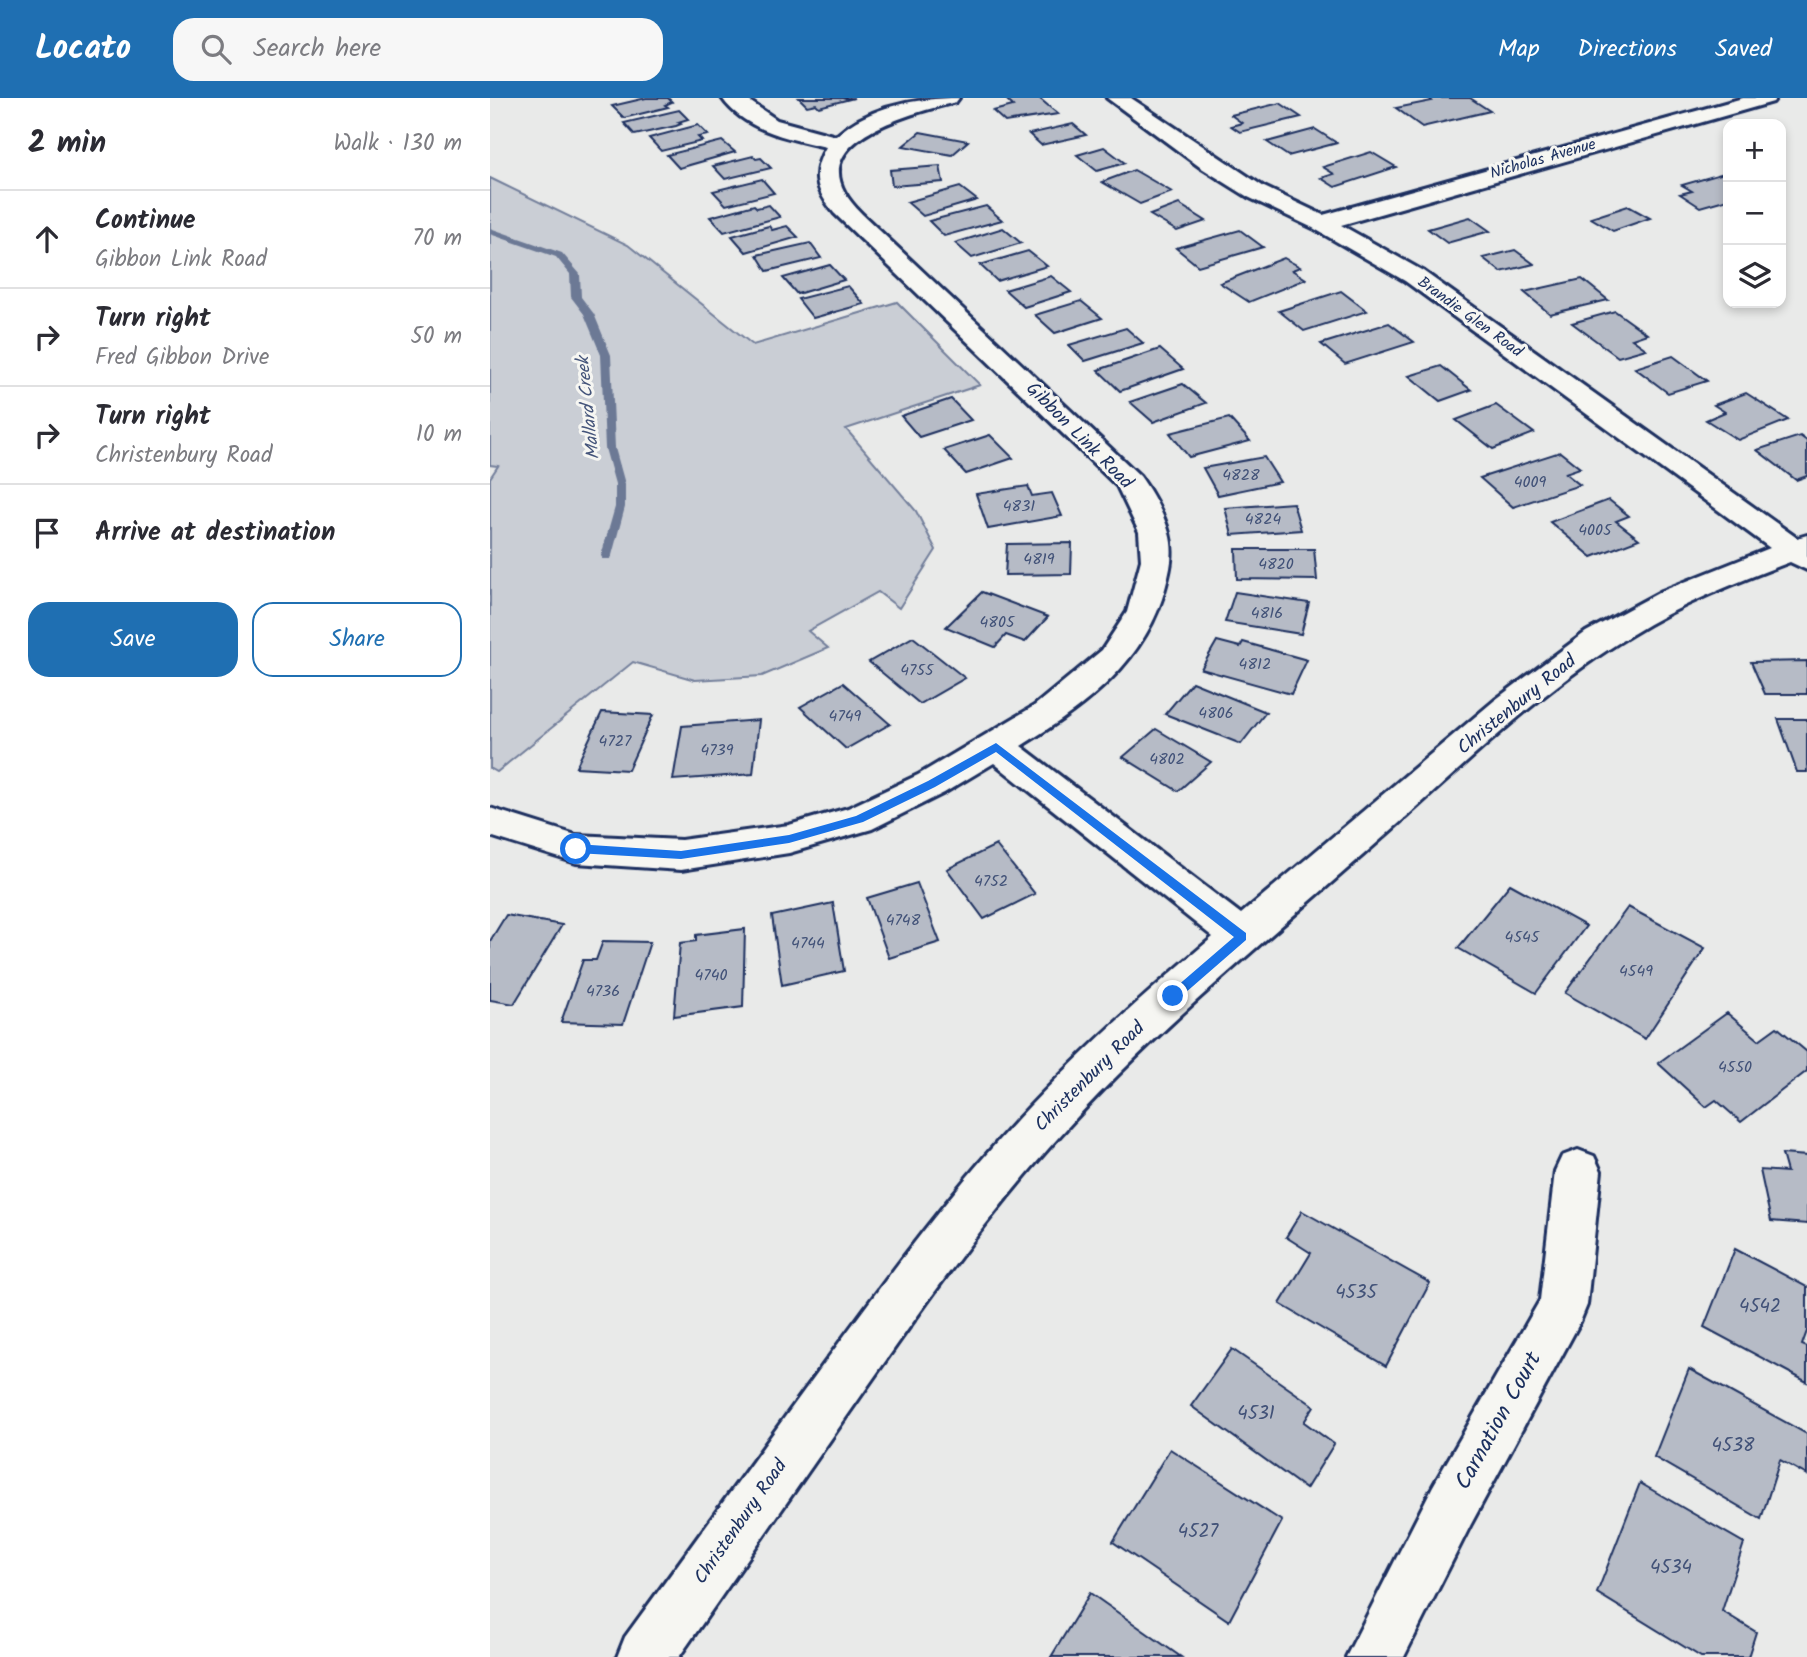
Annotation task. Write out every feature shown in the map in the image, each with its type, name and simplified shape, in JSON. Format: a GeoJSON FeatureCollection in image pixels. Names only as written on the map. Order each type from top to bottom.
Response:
{"type":"FeatureCollection","features":[{"type":"Feature","properties":{"kind":"street"},"geometry":{"type":"LineString","coordinates":[[732,98],[755,119],[787,132],[839,143],[892,113],[949,98]]}},
{"type":"Feature","properties":{"kind":"street","name":"Brandie Glen Road"},"geometry":{"type":"LineString","coordinates":[[1117,98],[1256,192],[1321,223],[1414,276],[1803,552]]}},
{"type":"Feature","properties":{"kind":"street","name":"Nicholas Avenue"},"geometry":{"type":"LineString","coordinates":[[1321,223],[1766,98]]}},
{"type":"Feature","properties":{"kind":"street","name":"Gibbon Link Road"},"geometry":{"type":"LineString","coordinates":[[490,822],[576,849],[681,855],[789,839],[859,819],[932,784],[1046,715],[1114,658],[1143,613],[1157,560],[1154,532],[1130,482],[840,205],[828,183],[828,160],[839,143]]}},
{"type":"Feature","properties":{"kind":"street","name":"Christenbury Road"},"geometry":{"type":"LineString","coordinates":[[645,1657],[902,1296],[971,1206],[1033,1133],[1098,1065],[1242,937],[1527,693],[1600,639],[1653,609],[1803,552]]}},
{"type":"Feature","properties":{"kind":"street"},"geometry":{"type":"LineString","coordinates":[[996,746],[1242,937]]}},
{"type":"Feature","properties":{"kind":"street","name":"Carnation Court"},"geometry":{"type":"LineString","coordinates":[[1374,1657],[1452,1505],[1563,1305],[1578,1171]]}},
{"type":"Feature","properties":{"kind":"shaded area"},"geometry":{"type":"Polygon","coordinates":[[[490,178],[628,245],[753,345],[897,302],[980,385],[846,429],[916,511],[936,550],[899,608],[878,592],[808,631],[828,648],[762,676],[695,680],[633,662],[497,772],[490,768],[490,478],[498,466],[490,465],[490,178]]]}},
{"type":"Feature","properties":{"kind":"building"},"geometry":{"type":"Polygon","coordinates":[[[646,98],[668,98],[672,102],[665,105],[668,107],[624,118],[612,106],[646,98]]]}},
{"type":"Feature","properties":{"kind":"building"},"geometry":{"type":"Polygon","coordinates":[[[799,98],[854,98],[819,107],[816,104],[807,106],[799,98]]]}},
{"type":"Feature","properties":{"kind":"building"},"geometry":{"type":"Polygon","coordinates":[[[1039,98],[1058,114],[1005,122],[993,111],[1013,106],[1006,99],[1039,98]]]}},
{"type":"Feature","properties":{"kind":"building"},"geometry":{"type":"Polygon","coordinates":[[[1429,98],[1470,98],[1490,111],[1422,127],[1396,108],[1432,101],[1429,98]]]}},
{"type":"Feature","properties":{"kind":"building"},"geometry":{"type":"Polygon","coordinates":[[[1280,103],[1301,117],[1240,132],[1231,126],[1242,123],[1231,115],[1280,103]]]}},
{"type":"Feature","properties":{"kind":"building"},"geometry":{"type":"Polygon","coordinates":[[[679,110],[688,119],[678,122],[681,124],[676,126],[635,135],[624,123],[679,110]]]}},
{"type":"Feature","properties":{"kind":"building"},"geometry":{"type":"Polygon","coordinates":[[[1073,124],[1086,135],[1041,145],[1029,134],[1073,124]]]}},
{"type":"Feature","properties":{"kind":"building"},"geometry":{"type":"Polygon","coordinates":[[[698,125],[708,135],[698,137],[702,141],[661,151],[649,138],[698,125]]]}},
{"type":"Feature","properties":{"kind":"building"},"geometry":{"type":"Polygon","coordinates":[[[1315,129],[1337,143],[1288,156],[1267,142],[1315,129]]]}},
{"type":"Feature","properties":{"kind":"building"},"geometry":{"type":"Polygon","coordinates":[[[920,132],[968,141],[952,155],[903,146],[920,132]]]}},
{"type":"Feature","properties":{"kind":"building"},"geometry":{"type":"Polygon","coordinates":[[[722,141],[735,152],[679,168],[667,155],[722,141]]]}},
{"type":"Feature","properties":{"kind":"building"},"geometry":{"type":"Polygon","coordinates":[[[1104,147],[1125,163],[1097,171],[1077,155],[1104,147]]]}},
{"type":"Feature","properties":{"kind":"building"},"geometry":{"type":"Polygon","coordinates":[[[1371,152],[1396,167],[1335,187],[1321,178],[1334,174],[1323,167],[1371,152]]]}},
{"type":"Feature","properties":{"kind":"building"},"geometry":{"type":"Polygon","coordinates":[[[753,156],[756,159],[761,158],[771,168],[725,179],[713,166],[753,156]]]}},
{"type":"Feature","properties":{"kind":"building"},"geometry":{"type":"Polygon","coordinates":[[[940,166],[943,182],[892,186],[890,170],[940,166]]]}},
{"type":"Feature","properties":{"kind":"building"},"geometry":{"type":"Polygon","coordinates":[[[1134,170],[1172,192],[1140,204],[1102,182],[1134,170]]]}},
{"type":"Feature","properties":{"kind":"building"},"geometry":{"type":"Polygon","coordinates":[[[1723,173],[1723,200],[1700,207],[1680,194],[1692,191],[1682,185],[1723,173]]]}},
{"type":"Feature","properties":{"kind":"building"},"geometry":{"type":"Polygon","coordinates":[[[762,179],[774,193],[726,205],[713,191],[762,179]]]}},
{"type":"Feature","properties":{"kind":"building"},"geometry":{"type":"Polygon","coordinates":[[[960,187],[977,200],[923,216],[907,202],[960,187]]]}},
{"type":"Feature","properties":{"kind":"building"},"geometry":{"type":"Polygon","coordinates":[[[1179,204],[1206,221],[1177,231],[1150,215],[1179,204]]]}},
{"type":"Feature","properties":{"kind":"building"},"geometry":{"type":"Polygon","coordinates":[[[754,205],[757,208],[769,205],[780,217],[724,232],[710,217],[754,205]]]}},
{"type":"Feature","properties":{"kind":"building"},"geometry":{"type":"Polygon","coordinates":[[[986,206],[1002,220],[944,236],[929,221],[986,206]]]}},
{"type":"Feature","properties":{"kind":"building"},"geometry":{"type":"Polygon","coordinates":[[[1628,206],[1650,218],[1613,231],[1591,218],[1628,206]]]}},
{"type":"Feature","properties":{"kind":"building"},"geometry":{"type":"Polygon","coordinates":[[[1470,217],[1490,231],[1447,243],[1428,229],[1470,217]]]}},
{"type":"Feature","properties":{"kind":"building"},"geometry":{"type":"Polygon","coordinates":[[[769,226],[772,230],[787,226],[798,237],[746,252],[732,236],[769,226]]]}},
{"type":"Feature","properties":{"kind":"building"},"geometry":{"type":"Polygon","coordinates":[[[1003,228],[1021,243],[972,258],[955,243],[1003,228]]]}},
{"type":"Feature","properties":{"kind":"building"},"geometry":{"type":"Polygon","coordinates":[[[1240,230],[1263,247],[1198,266],[1176,248],[1240,230]]]}},
{"type":"Feature","properties":{"kind":"building"},"geometry":{"type":"Polygon","coordinates":[[[810,243],[821,258],[767,271],[757,255],[810,243]]]}},
{"type":"Feature","properties":{"kind":"building"},"geometry":{"type":"Polygon","coordinates":[[[1515,250],[1534,264],[1501,272],[1483,258],[1515,250]]]}},
{"type":"Feature","properties":{"kind":"building"},"geometry":{"type":"Polygon","coordinates":[[[1028,251],[1047,266],[997,281],[980,265],[1028,251]]]}},
{"type":"Feature","properties":{"kind":"building"},"geometry":{"type":"Polygon","coordinates":[[[1284,258],[1300,267],[1292,270],[1306,279],[1249,302],[1220,283],[1284,258]]]}},
{"type":"Feature","properties":{"kind":"building"},"geometry":{"type":"Polygon","coordinates":[[[830,265],[844,280],[797,294],[783,278],[830,265]]]}},
{"type":"Feature","properties":{"kind":"building"},"geometry":{"type":"Polygon","coordinates":[[[1051,276],[1071,292],[1024,307],[1005,290],[1051,276]]]}},
{"type":"Feature","properties":{"kind":"building"},"geometry":{"type":"Polygon","coordinates":[[[1582,279],[1608,300],[1550,314],[1524,292],[1582,279]]]}},
{"type":"Feature","properties":{"kind":"building"},"geometry":{"type":"Polygon","coordinates":[[[848,286],[864,304],[813,318],[798,299],[848,286]]]}},
{"type":"Feature","properties":{"kind":"building"},"geometry":{"type":"Polygon","coordinates":[[[1341,291],[1367,311],[1304,331],[1279,311],[1341,291]]]}},
{"type":"Feature","properties":{"kind":"building"},"geometry":{"type":"Polygon","coordinates":[[[1081,301],[1102,318],[1055,333],[1035,315],[1081,301]]]}},
{"type":"Feature","properties":{"kind":"building"},"geometry":{"type":"Polygon","coordinates":[[[1615,311],[1647,334],[1632,339],[1646,349],[1618,357],[1572,323],[1615,311]]]}},
{"type":"Feature","properties":{"kind":"building"},"geometry":{"type":"Polygon","coordinates":[[[1389,323],[1414,342],[1345,364],[1321,344],[1389,323]]]}},
{"type":"Feature","properties":{"kind":"building"},"geometry":{"type":"Polygon","coordinates":[[[1126,328],[1143,343],[1085,361],[1069,345],[1126,328]]]}},
{"type":"Feature","properties":{"kind":"building"},"geometry":{"type":"Polygon","coordinates":[[[1160,349],[1183,369],[1120,391],[1098,370],[1160,349]]]}},
{"type":"Feature","properties":{"kind":"building"},"geometry":{"type":"Polygon","coordinates":[[[1673,356],[1707,381],[1668,393],[1635,368],[1673,356]]]}},
{"type":"Feature","properties":{"kind":"building"},"geometry":{"type":"Polygon","coordinates":[[[1441,366],[1471,390],[1440,401],[1409,376],[1441,366]]]}},
{"type":"Feature","properties":{"kind":"building"},"geometry":{"type":"Polygon","coordinates":[[[1183,384],[1206,403],[1153,422],[1130,402],[1183,384]]]}},
{"type":"Feature","properties":{"kind":"building"},"geometry":{"type":"Polygon","coordinates":[[[1746,393],[1788,420],[1738,440],[1706,420],[1725,412],[1714,405],[1746,393]]]}},
{"type":"Feature","properties":{"kind":"building"},"geometry":{"type":"Polygon","coordinates":[[[951,399],[971,420],[919,437],[901,416],[951,399]]]}},
{"type":"Feature","properties":{"kind":"building"},"geometry":{"type":"Polygon","coordinates":[[[1496,405],[1534,433],[1493,449],[1456,420],[1496,405]]]}},
{"type":"Feature","properties":{"kind":"building"},"geometry":{"type":"Polygon","coordinates":[[[1229,418],[1250,441],[1189,457],[1170,433],[1229,418]]]}},
{"type":"Feature","properties":{"kind":"building"},"geometry":{"type":"Polygon","coordinates":[[[990,435],[1013,458],[966,474],[944,450],[990,435]]]}},
{"type":"Feature","properties":{"kind":"building"},"geometry":{"type":"Polygon","coordinates":[[[1800,436],[1807,441],[1807,476],[1796,480],[1757,450],[1800,436]]]}},
{"type":"Feature","properties":{"kind":"building"},"geometry":{"type":"Polygon","coordinates":[[[1560,452],[1580,468],[1565,473],[1580,485],[1513,507],[1480,478],[1560,452]]]}},
{"type":"Feature","properties":{"kind":"building"},"geometry":{"type":"Polygon","coordinates":[[[1264,457],[1280,482],[1218,495],[1203,468],[1264,457]]]}},
{"type":"Feature","properties":{"kind":"building"},"geometry":{"type":"Polygon","coordinates":[[[1028,486],[1032,496],[1052,493],[1062,516],[988,529],[976,494],[1028,486]]]}},
{"type":"Feature","properties":{"kind":"building"},"geometry":{"type":"Polygon","coordinates":[[[1609,500],[1629,516],[1616,521],[1639,539],[1592,557],[1550,522],[1609,500]]]}},
{"type":"Feature","properties":{"kind":"building"},"geometry":{"type":"Polygon","coordinates":[[[1293,503],[1301,530],[1232,535],[1225,508],[1293,503]]]}},
{"type":"Feature","properties":{"kind":"building"},"geometry":{"type":"Polygon","coordinates":[[[1072,543],[1071,574],[1005,575],[1007,544],[1072,543]]]}},
{"type":"Feature","properties":{"kind":"building"},"geometry":{"type":"Polygon","coordinates":[[[1236,549],[1314,549],[1317,580],[1237,579],[1236,549]]]}},
{"type":"Feature","properties":{"kind":"building"},"geometry":{"type":"Polygon","coordinates":[[[982,592],[1048,617],[1025,642],[1006,635],[995,647],[946,627],[982,592]]]}},
{"type":"Feature","properties":{"kind":"building"},"geometry":{"type":"Polygon","coordinates":[[[1235,592],[1309,603],[1301,634],[1225,622],[1235,592]]]}},
{"type":"Feature","properties":{"kind":"building"},"geometry":{"type":"Polygon","coordinates":[[[913,637],[965,678],[920,704],[869,662],[913,637]]]}},
{"type":"Feature","properties":{"kind":"building"},"geometry":{"type":"Polygon","coordinates":[[[1217,641],[1240,647],[1243,642],[1307,660],[1291,694],[1201,669],[1217,641]]]}},
{"type":"Feature","properties":{"kind":"building"},"geometry":{"type":"Polygon","coordinates":[[[1807,661],[1807,694],[1765,694],[1751,662],[1807,661]]]}},
{"type":"Feature","properties":{"kind":"building"},"geometry":{"type":"Polygon","coordinates":[[[1192,682],[1266,712],[1241,744],[1165,714],[1192,682]]]}},
{"type":"Feature","properties":{"kind":"building"},"geometry":{"type":"Polygon","coordinates":[[[843,683],[890,724],[846,749],[800,707],[843,683]]]}},
{"type":"Feature","properties":{"kind":"building"},"geometry":{"type":"Polygon","coordinates":[[[602,712],[653,715],[628,770],[576,767],[602,712]]]}},
{"type":"Feature","properties":{"kind":"building"},"geometry":{"type":"Polygon","coordinates":[[[1778,719],[1807,719],[1807,772],[1797,772],[1778,719]]]}},
{"type":"Feature","properties":{"kind":"building"},"geometry":{"type":"Polygon","coordinates":[[[759,720],[753,774],[673,780],[682,726],[759,720]]]}},
{"type":"Feature","properties":{"kind":"building"},"geometry":{"type":"Polygon","coordinates":[[[1156,729],[1211,762],[1178,791],[1123,757],[1156,729]]]}},
{"type":"Feature","properties":{"kind":"building"},"geometry":{"type":"Polygon","coordinates":[[[996,845],[1035,894],[984,919],[947,869],[996,845]]]}},
{"type":"Feature","properties":{"kind":"building"},"geometry":{"type":"Polygon","coordinates":[[[917,883],[940,942],[889,958],[867,898],[917,883]]]}},
{"type":"Feature","properties":{"kind":"building"},"geometry":{"type":"Polygon","coordinates":[[[1510,884],[1586,926],[1536,993],[1458,948],[1510,884]]]}},
{"type":"Feature","properties":{"kind":"building"},"geometry":{"type":"Polygon","coordinates":[[[833,903],[844,971],[782,985],[772,916],[833,903]]]}},
{"type":"Feature","properties":{"kind":"building"},"geometry":{"type":"Polygon","coordinates":[[[1628,907],[1705,948],[1645,1039],[1565,993],[1628,907]]]}},
{"type":"Feature","properties":{"kind":"building"},"geometry":{"type":"Polygon","coordinates":[[[506,915],[562,925],[514,1004],[490,1000],[490,941],[506,915]]]}},
{"type":"Feature","properties":{"kind":"building"},"geometry":{"type":"Polygon","coordinates":[[[745,929],[743,1007],[674,1016],[680,943],[696,941],[696,935],[745,929]]]}},
{"type":"Feature","properties":{"kind":"building"},"geometry":{"type":"Polygon","coordinates":[[[603,941],[650,942],[623,1024],[561,1022],[583,960],[596,960],[603,941]]]}},
{"type":"Feature","properties":{"kind":"building"},"geometry":{"type":"Polygon","coordinates":[[[1727,1013],[1759,1040],[1777,1027],[1807,1052],[1807,1071],[1741,1122],[1716,1100],[1706,1107],[1658,1063],[1727,1013]]]}},
{"type":"Feature","properties":{"kind":"building"},"geometry":{"type":"Polygon","coordinates":[[[1782,1154],[1807,1156],[1807,1224],[1771,1221],[1760,1170],[1787,1172],[1782,1154]]]}},
{"type":"Feature","properties":{"kind":"building"},"geometry":{"type":"Polygon","coordinates":[[[1302,1211],[1430,1283],[1386,1366],[1280,1304],[1311,1253],[1286,1237],[1302,1211]]]}},
{"type":"Feature","properties":{"kind":"building"},"geometry":{"type":"Polygon","coordinates":[[[1735,1249],[1807,1287],[1807,1331],[1802,1345],[1807,1347],[1807,1382],[1704,1327],[1735,1249]]]}},
{"type":"Feature","properties":{"kind":"building"},"geometry":{"type":"Polygon","coordinates":[[[1232,1349],[1314,1406],[1304,1422],[1334,1444],[1306,1489],[1191,1406],[1232,1349]]]}},
{"type":"Feature","properties":{"kind":"building"},"geometry":{"type":"Polygon","coordinates":[[[1689,1369],[1807,1434],[1807,1475],[1780,1460],[1761,1519],[1654,1457],[1689,1369]]]}},
{"type":"Feature","properties":{"kind":"building"},"geometry":{"type":"Polygon","coordinates":[[[1170,1449],[1282,1521],[1229,1621],[1113,1542],[1170,1449]]]}},
{"type":"Feature","properties":{"kind":"building"},"geometry":{"type":"Polygon","coordinates":[[[1640,1483],[1744,1543],[1722,1611],[1756,1632],[1748,1657],[1701,1657],[1597,1593],[1640,1483]]]}},
{"type":"Feature","properties":{"kind":"building"},"geometry":{"type":"Polygon","coordinates":[[[1090,1593],[1181,1657],[1051,1657],[1090,1593]]]}},
{"type":"Feature","properties":{"kind":"waterway","name":"Mallard Creek"},"geometry":{"type":"LineString","coordinates":[[490,231],[559,255],[575,274],[576,297],[589,314],[606,355],[610,448],[620,484],[620,507],[607,556]]}},
{"type":"Feature","properties":{"kind":"route"},"geometry":{"type":"LineString","coordinates":[[576,849],[681,855],[789,839],[859,819],[932,784],[996,746],[1242,937],[1173,996]]}}]}
